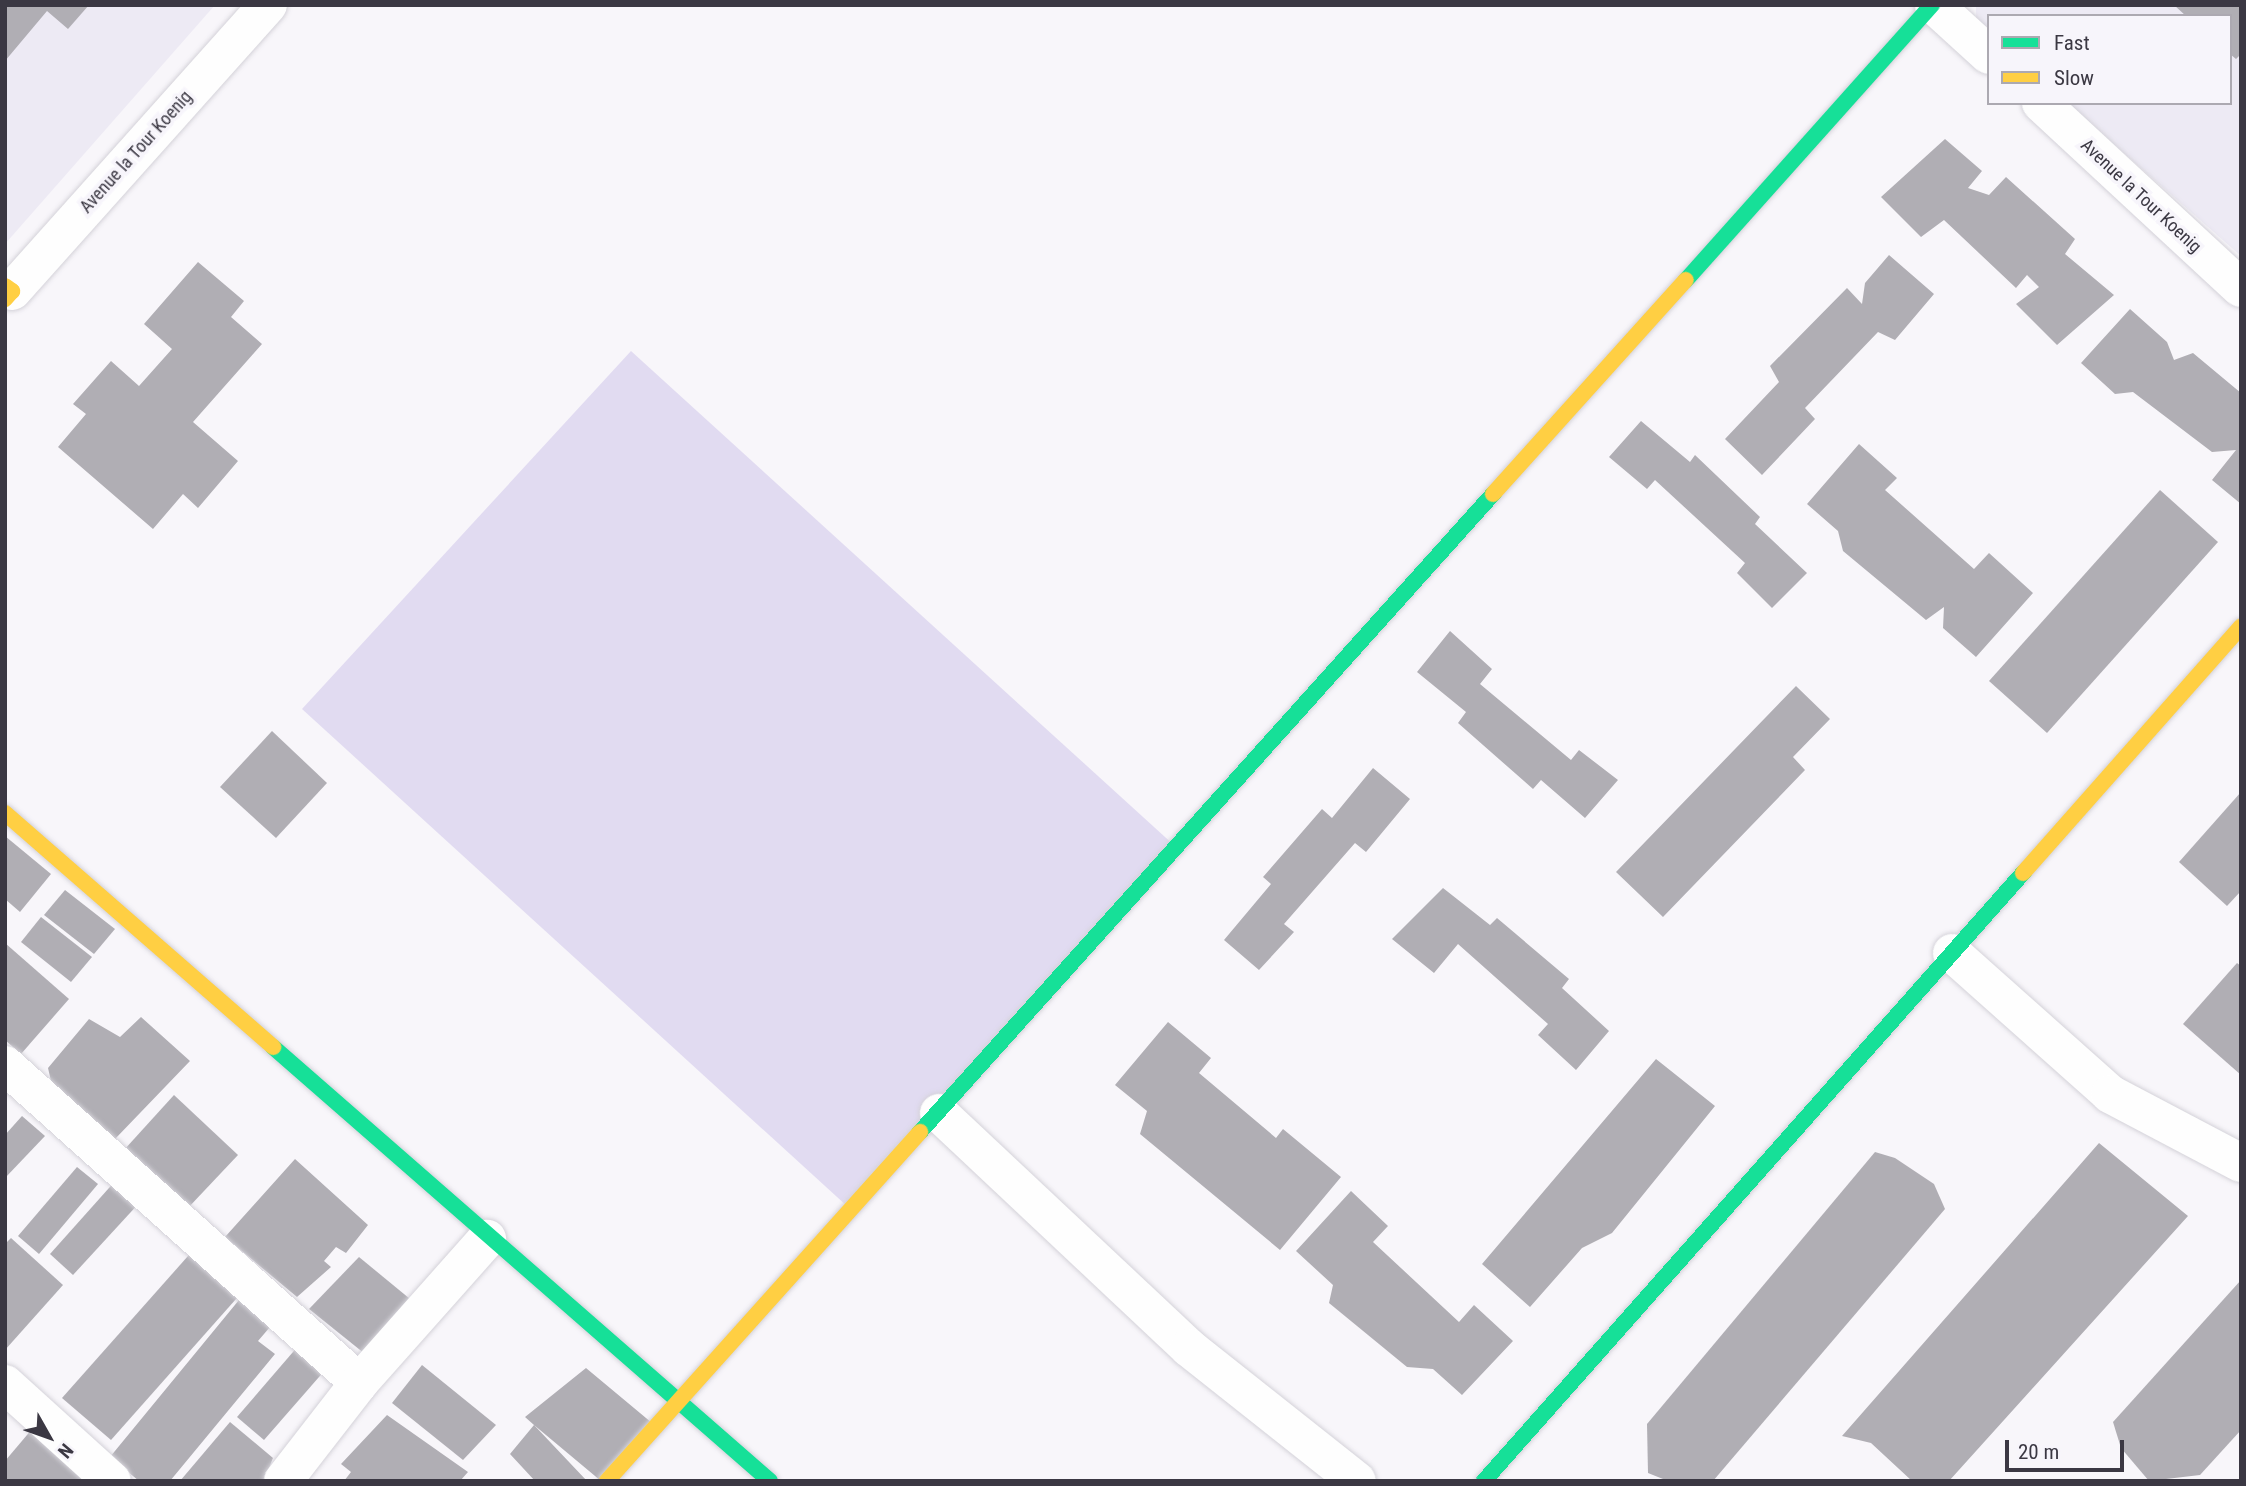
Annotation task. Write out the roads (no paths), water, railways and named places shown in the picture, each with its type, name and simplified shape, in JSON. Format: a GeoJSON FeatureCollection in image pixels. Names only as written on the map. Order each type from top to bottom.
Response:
{"type":"FeatureCollection","features":[{"type":"Feature","properties":{"kind":"street","name":"Avenue la Tour Koenig"},"geometry":{"type":"LineString","coordinates":[[8,292],[268,5]]}},
{"type":"Feature","properties":{"kind":"street"},"geometry":{"type":"LineString","coordinates":[[607,1481],[1933,5],[1987,53]]}},
{"type":"Feature","properties":{"kind":"street","name":"Avenue la Tour Koenig"},"geometry":{"type":"LineString","coordinates":[[2042,105],[2241,288]]}},
{"type":"Feature","properties":{"kind":"street"},"geometry":{"type":"LineString","coordinates":[[1484,1481],[2241,627]]}},
{"type":"Feature","properties":{"kind":"street"},"geometry":{"type":"LineString","coordinates":[[5,813],[487,1239],[679,1400],[770,1481]]}},
{"type":"Feature","properties":{"kind":"street"},"geometry":{"type":"LineString","coordinates":[[1952,953],[2110,1094],[2241,1163]]}},
{"type":"Feature","properties":{"kind":"street"},"geometry":{"type":"LineString","coordinates":[[9,1077],[359,1383]]}},
{"type":"Feature","properties":{"kind":"street"},"geometry":{"type":"LineString","coordinates":[[939,1113],[1189,1348],[1357,1481]]}},
{"type":"Feature","properties":{"kind":"street"},"geometry":{"type":"LineString","coordinates":[[283,1481],[359,1383],[487,1239]]}},
{"type":"Feature","properties":{"kind":"street"},"geometry":{"type":"LineString","coordinates":[[5,1384],[112,1481]]}}]}
